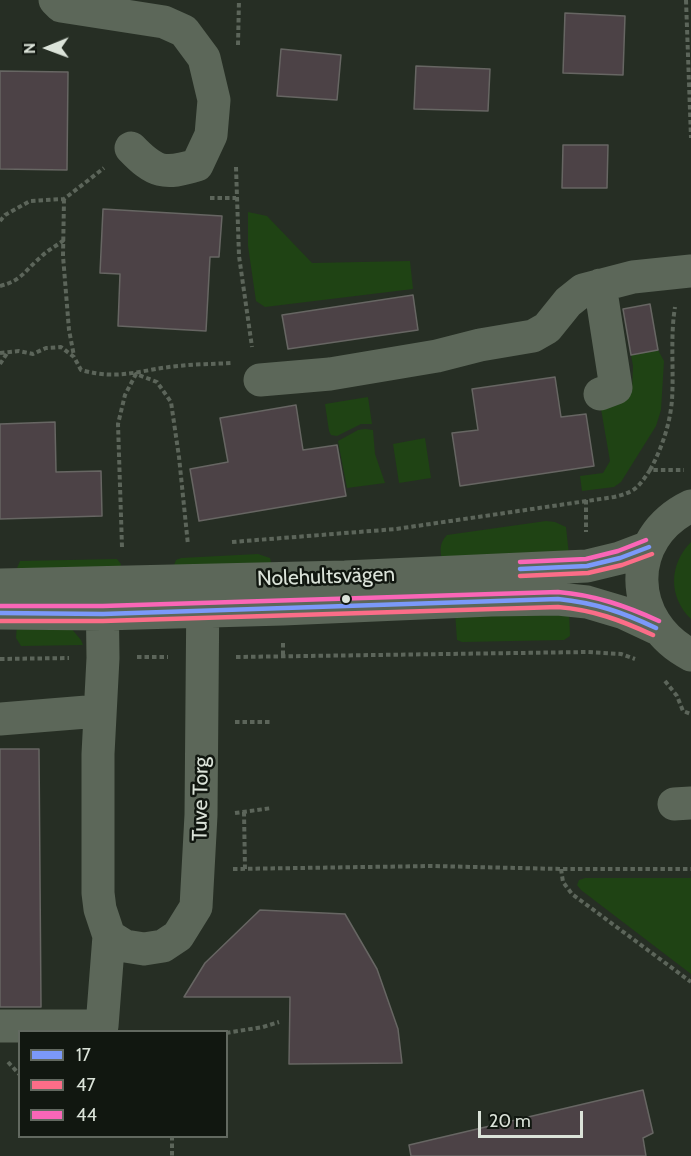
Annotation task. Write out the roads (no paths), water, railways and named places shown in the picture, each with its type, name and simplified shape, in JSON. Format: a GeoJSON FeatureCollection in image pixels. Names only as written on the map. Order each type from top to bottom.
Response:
{"type":"FeatureCollection","features":[{"type":"Feature","properties":{"kind":"street"},"geometry":{"type":"LineString","coordinates":[[55,0],[61,6],[81,11],[164,22],[184,31],[204,58],[214,100],[212,135],[197,165],[172,172],[147,165],[131,148]]}},
{"type":"Feature","properties":{"kind":"street"},"geometry":{"type":"LineString","coordinates":[[257,370],[330,374],[437,356],[480,345],[533,336],[547,328],[568,302],[583,290],[633,277],[687,271]]}},
{"type":"Feature","properties":{"kind":"street"},"geometry":{"type":"LineString","coordinates":[[600,285],[616,387],[600,394]]}},
{"type":"Feature","properties":{"kind":"street","name":"Nolehultsvägen"},"geometry":{"type":"LineString","coordinates":[[688,503],[662,527],[649,547],[644,559],[642,584],[649,614],[657,628],[667,639],[691,655]]}},
{"type":"Feature","properties":{"kind":"street","name":"Nolehultsvägen"},"geometry":{"type":"LineString","coordinates":[[203,596],[345,578],[587,566],[620,558],[649,547]]}},
{"type":"Feature","properties":{"kind":"street","name":"Nolehultsvägen"},"geometry":{"type":"LineString","coordinates":[[0,585],[103,598]]}},
{"type":"Feature","properties":{"kind":"street","name":"Nolehultsvägen"},"geometry":{"type":"LineString","coordinates":[[0,614],[103,598],[203,596],[558,599],[587,602],[624,613],[657,628]]}},
{"type":"Feature","properties":{"kind":"street","name":"Tuve Torg"},"geometry":{"type":"LineString","coordinates":[[109,936],[125,946],[144,949],[163,946],[178,936],[189,922],[196,907],[201,815],[203,596]]}},
{"type":"Feature","properties":{"kind":"street"},"geometry":{"type":"LineString","coordinates":[[0,1026],[102,1026],[109,936],[100,909],[98,893],[99,711],[103,658],[103,598]]}},
{"type":"Feature","properties":{"kind":"street"},"geometry":{"type":"LineString","coordinates":[[0,719],[99,711]]}}]}
